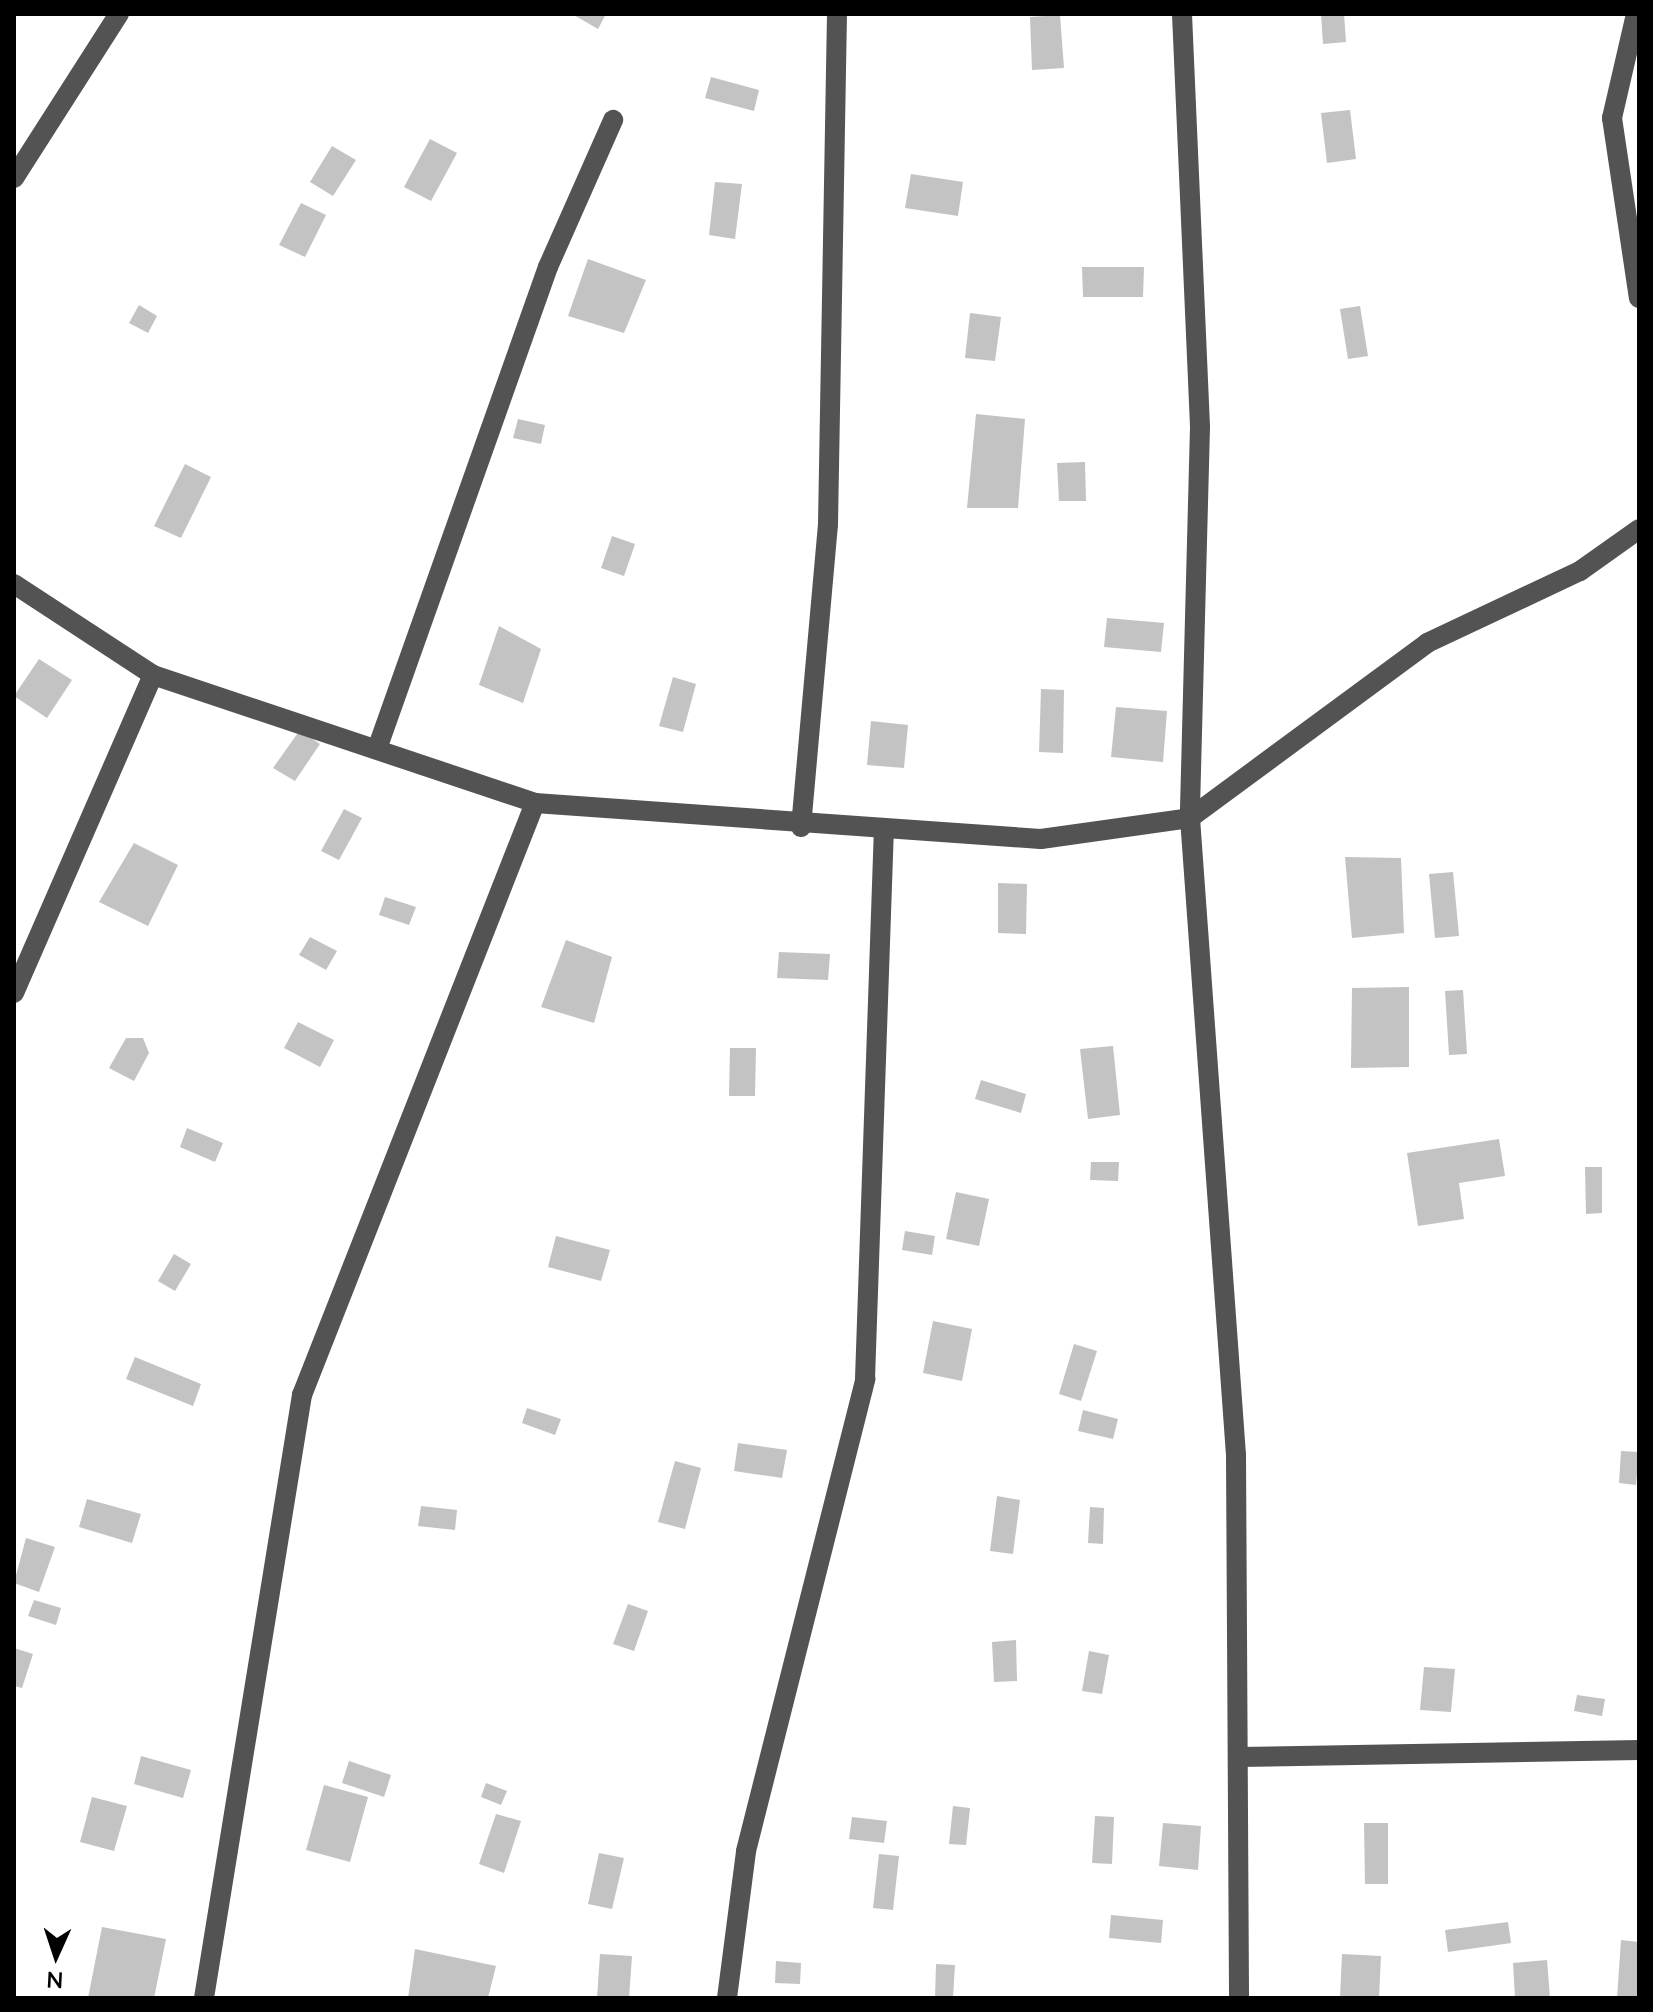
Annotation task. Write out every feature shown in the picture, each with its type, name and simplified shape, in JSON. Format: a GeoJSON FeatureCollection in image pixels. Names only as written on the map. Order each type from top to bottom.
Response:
{"type":"FeatureCollection","features":[{"type":"Feature","properties":{"kind":"street"},"geometry":{"type":"LineString","coordinates":[[14,178],[119,14]]}},
{"type":"Feature","properties":{"kind":"street"},"geometry":{"type":"LineString","coordinates":[[801,827],[828,524],[837,14]]}},
{"type":"Feature","properties":{"kind":"street"},"geometry":{"type":"LineString","coordinates":[[1182,14],[1200,427],[1190,818],[1236,1455],[1239,1998]]}},
{"type":"Feature","properties":{"kind":"street"},"geometry":{"type":"LineString","coordinates":[[1636,14],[1612,118],[1639,298]]}},
{"type":"Feature","properties":{"kind":"street"},"geometry":{"type":"LineString","coordinates":[[377,749],[548,267],[613,120]]}},
{"type":"Feature","properties":{"kind":"street"},"geometry":{"type":"LineString","coordinates":[[14,584],[153,675],[535,803],[801,827],[884,828],[1041,839],[1190,818],[1427,643],[1580,571],[1639,529]]}},
{"type":"Feature","properties":{"kind":"street"},"geometry":{"type":"LineString","coordinates":[[14,993],[153,675]]}},
{"type":"Feature","properties":{"kind":"street"},"geometry":{"type":"LineString","coordinates":[[204,1998],[302,1395],[535,803]]}},
{"type":"Feature","properties":{"kind":"street"},"geometry":{"type":"LineString","coordinates":[[727,1998],[746,1851],[865,1379],[884,828]]}},
{"type":"Feature","properties":{"kind":"street"},"geometry":{"type":"LineString","coordinates":[[1238,1757],[1639,1750]]}},
{"type":"Feature","properties":{"kind":"building"},"geometry":{"type":"Polygon","coordinates":[[[572,14],[606,14],[598,29],[572,14]]]}},
{"type":"Feature","properties":{"kind":"building"},"geometry":{"type":"Polygon","coordinates":[[[1321,14],[1344,14],[1346,42],[1323,44],[1321,14]]]}},
{"type":"Feature","properties":{"kind":"building"},"geometry":{"type":"Polygon","coordinates":[[[1060,15],[1064,68],[1032,70],[1030,17],[1060,15]]]}},
{"type":"Feature","properties":{"kind":"building"},"geometry":{"type":"Polygon","coordinates":[[[711,77],[759,90],[754,111],[705,98],[711,77]]]}},
{"type":"Feature","properties":{"kind":"building"},"geometry":{"type":"Polygon","coordinates":[[[1350,110],[1356,159],[1327,163],[1321,113],[1350,110]]]}},
{"type":"Feature","properties":{"kind":"building"},"geometry":{"type":"Polygon","coordinates":[[[430,139],[457,153],[431,201],[404,187],[430,139]]]}},
{"type":"Feature","properties":{"kind":"building"},"geometry":{"type":"Polygon","coordinates":[[[332,146],[356,160],[333,196],[310,182],[332,146]]]}},
{"type":"Feature","properties":{"kind":"building"},"geometry":{"type":"Polygon","coordinates":[[[911,174],[963,182],[958,216],[905,208],[911,174]]]}},
{"type":"Feature","properties":{"kind":"building"},"geometry":{"type":"Polygon","coordinates":[[[715,182],[742,184],[735,239],[709,235],[715,182]]]}},
{"type":"Feature","properties":{"kind":"building"},"geometry":{"type":"Polygon","coordinates":[[[301,203],[326,215],[305,257],[279,245],[301,203]]]}},
{"type":"Feature","properties":{"kind":"building"},"geometry":{"type":"Polygon","coordinates":[[[588,259],[646,280],[624,333],[568,316],[588,259]]]}},
{"type":"Feature","properties":{"kind":"building"},"geometry":{"type":"Polygon","coordinates":[[[1082,267],[1144,267],[1143,297],[1083,297],[1082,267]]]}},
{"type":"Feature","properties":{"kind":"building"},"geometry":{"type":"Polygon","coordinates":[[[139,305],[157,316],[148,333],[129,323],[139,305]]]}},
{"type":"Feature","properties":{"kind":"building"},"geometry":{"type":"Polygon","coordinates":[[[1360,306],[1368,356],[1348,359],[1340,309],[1360,306]]]}},
{"type":"Feature","properties":{"kind":"building"},"geometry":{"type":"Polygon","coordinates":[[[970,313],[1001,317],[995,361],[965,358],[970,313]]]}},
{"type":"Feature","properties":{"kind":"building"},"geometry":{"type":"Polygon","coordinates":[[[976,414],[1025,419],[1018,508],[967,508],[976,414]]]}},
{"type":"Feature","properties":{"kind":"building"},"geometry":{"type":"Polygon","coordinates":[[[518,419],[545,425],[541,444],[513,438],[518,419]]]}},
{"type":"Feature","properties":{"kind":"building"},"geometry":{"type":"Polygon","coordinates":[[[1085,462],[1086,501],[1059,501],[1057,463],[1085,462]]]}},
{"type":"Feature","properties":{"kind":"building"},"geometry":{"type":"Polygon","coordinates":[[[185,464],[211,477],[181,538],[154,526],[185,464]]]}},
{"type":"Feature","properties":{"kind":"building"},"geometry":{"type":"Polygon","coordinates":[[[612,536],[635,544],[624,576],[601,568],[612,536]]]}},
{"type":"Feature","properties":{"kind":"building"},"geometry":{"type":"Polygon","coordinates":[[[1107,618],[1164,623],[1161,652],[1104,647],[1107,618]]]}},
{"type":"Feature","properties":{"kind":"building"},"geometry":{"type":"Polygon","coordinates":[[[499,626],[541,649],[523,703],[479,685],[499,626]]]}},
{"type":"Feature","properties":{"kind":"building"},"geometry":{"type":"Polygon","coordinates":[[[39,659],[72,680],[47,718],[14,696],[39,659]]]}},
{"type":"Feature","properties":{"kind":"building"},"geometry":{"type":"Polygon","coordinates":[[[673,677],[696,684],[683,732],[659,726],[673,677]]]}},
{"type":"Feature","properties":{"kind":"building"},"geometry":{"type":"Polygon","coordinates":[[[1041,689],[1064,690],[1063,753],[1039,752],[1041,689]]]}},
{"type":"Feature","properties":{"kind":"building"},"geometry":{"type":"Polygon","coordinates":[[[1116,707],[1167,711],[1163,762],[1111,757],[1116,707]]]}},
{"type":"Feature","properties":{"kind":"building"},"geometry":{"type":"Polygon","coordinates":[[[871,721],[908,725],[904,768],[867,765],[871,721]]]}},
{"type":"Feature","properties":{"kind":"building"},"geometry":{"type":"Polygon","coordinates":[[[300,730],[320,744],[295,781],[273,768],[300,730]]]}},
{"type":"Feature","properties":{"kind":"building"},"geometry":{"type":"Polygon","coordinates":[[[344,809],[362,818],[339,860],[321,851],[344,809]]]}},
{"type":"Feature","properties":{"kind":"building"},"geometry":{"type":"Polygon","coordinates":[[[134,843],[178,865],[148,926],[99,902],[134,843]]]}},
{"type":"Feature","properties":{"kind":"building"},"geometry":{"type":"Polygon","coordinates":[[[1345,857],[1401,858],[1404,933],[1352,938],[1345,857]]]}},
{"type":"Feature","properties":{"kind":"building"},"geometry":{"type":"Polygon","coordinates":[[[1453,872],[1459,936],[1435,938],[1429,874],[1453,872]]]}},
{"type":"Feature","properties":{"kind":"building"},"geometry":{"type":"Polygon","coordinates":[[[998,883],[1027,884],[1026,934],[998,933],[998,883]]]}},
{"type":"Feature","properties":{"kind":"building"},"geometry":{"type":"Polygon","coordinates":[[[385,897],[416,907],[409,925],[379,915],[385,897]]]}},
{"type":"Feature","properties":{"kind":"building"},"geometry":{"type":"Polygon","coordinates":[[[310,937],[337,951],[326,970],[299,955],[310,937]]]}},
{"type":"Feature","properties":{"kind":"building"},"geometry":{"type":"Polygon","coordinates":[[[566,940],[612,957],[594,1023],[541,1007],[566,940]]]}},
{"type":"Feature","properties":{"kind":"building"},"geometry":{"type":"Polygon","coordinates":[[[779,952],[830,954],[828,980],[777,978],[779,952]]]}},
{"type":"Feature","properties":{"kind":"building"},"geometry":{"type":"Polygon","coordinates":[[[1409,987],[1409,1067],[1351,1068],[1352,988],[1409,987]]]}},
{"type":"Feature","properties":{"kind":"building"},"geometry":{"type":"Polygon","coordinates":[[[1463,990],[1467,1054],[1449,1055],[1445,991],[1463,990]]]}},
{"type":"Feature","properties":{"kind":"building"},"geometry":{"type":"Polygon","coordinates":[[[298,1022],[334,1040],[320,1067],[284,1048],[298,1022]]]}},
{"type":"Feature","properties":{"kind":"building"},"geometry":{"type":"Polygon","coordinates":[[[126,1038],[143,1038],[149,1053],[134,1081],[109,1068],[126,1038]]]}},
{"type":"Feature","properties":{"kind":"building"},"geometry":{"type":"Polygon","coordinates":[[[1113,1046],[1120,1115],[1088,1119],[1080,1049],[1113,1046]]]}},
{"type":"Feature","properties":{"kind":"building"},"geometry":{"type":"Polygon","coordinates":[[[730,1048],[756,1048],[755,1096],[729,1096],[730,1048]]]}},
{"type":"Feature","properties":{"kind":"building"},"geometry":{"type":"Polygon","coordinates":[[[981,1080],[1026,1094],[1021,1113],[975,1099],[981,1080]]]}},
{"type":"Feature","properties":{"kind":"building"},"geometry":{"type":"Polygon","coordinates":[[[187,1128],[223,1143],[215,1162],[180,1147],[187,1128]]]}},
{"type":"Feature","properties":{"kind":"building"},"geometry":{"type":"Polygon","coordinates":[[[1499,1139],[1505,1176],[1459,1183],[1464,1219],[1418,1226],[1407,1153],[1499,1139]]]}},
{"type":"Feature","properties":{"kind":"building"},"geometry":{"type":"Polygon","coordinates":[[[1091,1162],[1119,1162],[1118,1181],[1090,1180],[1091,1162]]]}},
{"type":"Feature","properties":{"kind":"building"},"geometry":{"type":"Polygon","coordinates":[[[1585,1167],[1602,1167],[1602,1213],[1586,1214],[1585,1167]]]}},
{"type":"Feature","properties":{"kind":"building"},"geometry":{"type":"Polygon","coordinates":[[[956,1192],[989,1199],[979,1246],[946,1239],[956,1192]]]}},
{"type":"Feature","properties":{"kind":"building"},"geometry":{"type":"Polygon","coordinates":[[[905,1231],[935,1236],[932,1255],[902,1250],[905,1231]]]}},
{"type":"Feature","properties":{"kind":"building"},"geometry":{"type":"Polygon","coordinates":[[[556,1236],[610,1250],[601,1281],[548,1267],[556,1236]]]}},
{"type":"Feature","properties":{"kind":"building"},"geometry":{"type":"Polygon","coordinates":[[[174,1254],[191,1264],[175,1291],[158,1281],[174,1254]]]}},
{"type":"Feature","properties":{"kind":"building"},"geometry":{"type":"Polygon","coordinates":[[[933,1321],[972,1329],[962,1381],[923,1373],[933,1321]]]}},
{"type":"Feature","properties":{"kind":"building"},"geometry":{"type":"Polygon","coordinates":[[[1074,1344],[1097,1351],[1081,1401],[1059,1394],[1074,1344]]]}},
{"type":"Feature","properties":{"kind":"building"},"geometry":{"type":"Polygon","coordinates":[[[135,1357],[201,1384],[193,1406],[126,1379],[135,1357]]]}},
{"type":"Feature","properties":{"kind":"building"},"geometry":{"type":"Polygon","coordinates":[[[527,1408],[561,1419],[555,1435],[522,1423],[527,1408]]]}},
{"type":"Feature","properties":{"kind":"building"},"geometry":{"type":"Polygon","coordinates":[[[1083,1410],[1118,1419],[1113,1439],[1078,1431],[1083,1410]]]}},
{"type":"Feature","properties":{"kind":"building"},"geometry":{"type":"Polygon","coordinates":[[[738,1443],[787,1450],[782,1478],[734,1471],[738,1443]]]}},
{"type":"Feature","properties":{"kind":"building"},"geometry":{"type":"Polygon","coordinates":[[[1621,1451],[1639,1452],[1636,1485],[1619,1483],[1621,1451]]]}},
{"type":"Feature","properties":{"kind":"building"},"geometry":{"type":"Polygon","coordinates":[[[675,1461],[701,1468],[685,1529],[658,1522],[675,1461]]]}},
{"type":"Feature","properties":{"kind":"building"},"geometry":{"type":"Polygon","coordinates":[[[997,1496],[1020,1500],[1013,1554],[990,1551],[997,1496]]]}},
{"type":"Feature","properties":{"kind":"building"},"geometry":{"type":"Polygon","coordinates":[[[87,1499],[141,1514],[132,1543],[79,1527],[87,1499]]]}},
{"type":"Feature","properties":{"kind":"building"},"geometry":{"type":"Polygon","coordinates":[[[421,1506],[457,1510],[455,1530],[418,1526],[421,1506]]]}},
{"type":"Feature","properties":{"kind":"building"},"geometry":{"type":"Polygon","coordinates":[[[1090,1507],[1104,1508],[1103,1544],[1088,1543],[1090,1507]]]}},
{"type":"Feature","properties":{"kind":"building"},"geometry":{"type":"Polygon","coordinates":[[[26,1538],[55,1547],[39,1592],[14,1583],[26,1538]]]}},
{"type":"Feature","properties":{"kind":"building"},"geometry":{"type":"Polygon","coordinates":[[[34,1600],[61,1608],[56,1625],[28,1616],[34,1600]]]}},
{"type":"Feature","properties":{"kind":"building"},"geometry":{"type":"Polygon","coordinates":[[[628,1604],[648,1611],[634,1651],[613,1644],[628,1604]]]}},
{"type":"Feature","properties":{"kind":"building"},"geometry":{"type":"Polygon","coordinates":[[[1016,1640],[1017,1681],[994,1682],[992,1642],[1016,1640]]]}},
{"type":"Feature","properties":{"kind":"building"},"geometry":{"type":"Polygon","coordinates":[[[14,1648],[33,1654],[22,1688],[14,1686],[14,1648]]]}},
{"type":"Feature","properties":{"kind":"building"},"geometry":{"type":"Polygon","coordinates":[[[1089,1651],[1109,1655],[1102,1694],[1082,1691],[1089,1651]]]}},
{"type":"Feature","properties":{"kind":"building"},"geometry":{"type":"Polygon","coordinates":[[[1424,1667],[1455,1669],[1451,1712],[1420,1710],[1424,1667]]]}},
{"type":"Feature","properties":{"kind":"building"},"geometry":{"type":"Polygon","coordinates":[[[1577,1695],[1605,1699],[1602,1716],[1574,1711],[1577,1695]]]}},
{"type":"Feature","properties":{"kind":"building"},"geometry":{"type":"Polygon","coordinates":[[[141,1756],[191,1770],[183,1798],[134,1784],[141,1756]]]}},
{"type":"Feature","properties":{"kind":"building"},"geometry":{"type":"Polygon","coordinates":[[[349,1761],[391,1775],[384,1797],[342,1783],[349,1761]]]}},
{"type":"Feature","properties":{"kind":"building"},"geometry":{"type":"Polygon","coordinates":[[[486,1783],[507,1791],[501,1805],[481,1797],[486,1783]]]}},
{"type":"Feature","properties":{"kind":"building"},"geometry":{"type":"Polygon","coordinates":[[[324,1785],[368,1797],[350,1862],[306,1850],[324,1785]]]}},
{"type":"Feature","properties":{"kind":"building"},"geometry":{"type":"Polygon","coordinates":[[[92,1797],[127,1806],[114,1851],[80,1842],[92,1797]]]}},
{"type":"Feature","properties":{"kind":"building"},"geometry":{"type":"Polygon","coordinates":[[[953,1806],[970,1808],[966,1845],[949,1844],[953,1806]]]}},
{"type":"Feature","properties":{"kind":"building"},"geometry":{"type":"Polygon","coordinates":[[[496,1814],[521,1821],[504,1873],[479,1864],[496,1814]]]}},
{"type":"Feature","properties":{"kind":"building"},"geometry":{"type":"Polygon","coordinates":[[[1095,1816],[1114,1817],[1112,1864],[1092,1863],[1095,1816]]]}},
{"type":"Feature","properties":{"kind":"building"},"geometry":{"type":"Polygon","coordinates":[[[852,1817],[887,1821],[884,1843],[849,1839],[852,1817]]]}},
{"type":"Feature","properties":{"kind":"building"},"geometry":{"type":"Polygon","coordinates":[[[1163,1823],[1201,1826],[1198,1870],[1159,1866],[1163,1823]]]}},
{"type":"Feature","properties":{"kind":"building"},"geometry":{"type":"Polygon","coordinates":[[[1364,1823],[1388,1823],[1388,1884],[1365,1884],[1364,1823]]]}},
{"type":"Feature","properties":{"kind":"building"},"geometry":{"type":"Polygon","coordinates":[[[599,1853],[624,1858],[612,1909],[588,1904],[599,1853]]]}},
{"type":"Feature","properties":{"kind":"building"},"geometry":{"type":"Polygon","coordinates":[[[879,1854],[899,1856],[893,1910],[873,1908],[879,1854]]]}},
{"type":"Feature","properties":{"kind":"building"},"geometry":{"type":"Polygon","coordinates":[[[1111,1915],[1163,1920],[1161,1943],[1109,1938],[1111,1915]]]}},
{"type":"Feature","properties":{"kind":"building"},"geometry":{"type":"Polygon","coordinates":[[[1508,1922],[1511,1943],[1448,1952],[1445,1930],[1508,1922]]]}},
{"type":"Feature","properties":{"kind":"building"},"geometry":{"type":"Polygon","coordinates":[[[102,1927],[166,1939],[154,1998],[88,1998],[102,1927]]]}},
{"type":"Feature","properties":{"kind":"building"},"geometry":{"type":"Polygon","coordinates":[[[1621,1940],[1639,1942],[1639,1998],[1617,1998],[1621,1940]]]}},
{"type":"Feature","properties":{"kind":"building"},"geometry":{"type":"Polygon","coordinates":[[[415,1949],[496,1966],[488,1998],[408,1998],[415,1949]]]}},
{"type":"Feature","properties":{"kind":"building"},"geometry":{"type":"Polygon","coordinates":[[[600,1954],[632,1956],[629,1998],[597,1998],[600,1954]]]}},
{"type":"Feature","properties":{"kind":"building"},"geometry":{"type":"Polygon","coordinates":[[[1342,1954],[1381,1956],[1379,1998],[1340,1998],[1342,1954]]]}},
{"type":"Feature","properties":{"kind":"building"},"geometry":{"type":"Polygon","coordinates":[[[1547,1960],[1550,1998],[1515,1998],[1513,1963],[1547,1960]]]}},
{"type":"Feature","properties":{"kind":"building"},"geometry":{"type":"Polygon","coordinates":[[[776,1961],[801,1963],[800,1984],[775,1983],[776,1961]]]}},
{"type":"Feature","properties":{"kind":"building"},"geometry":{"type":"Polygon","coordinates":[[[936,1964],[955,1965],[953,1998],[935,1998],[936,1964]]]}}]}
